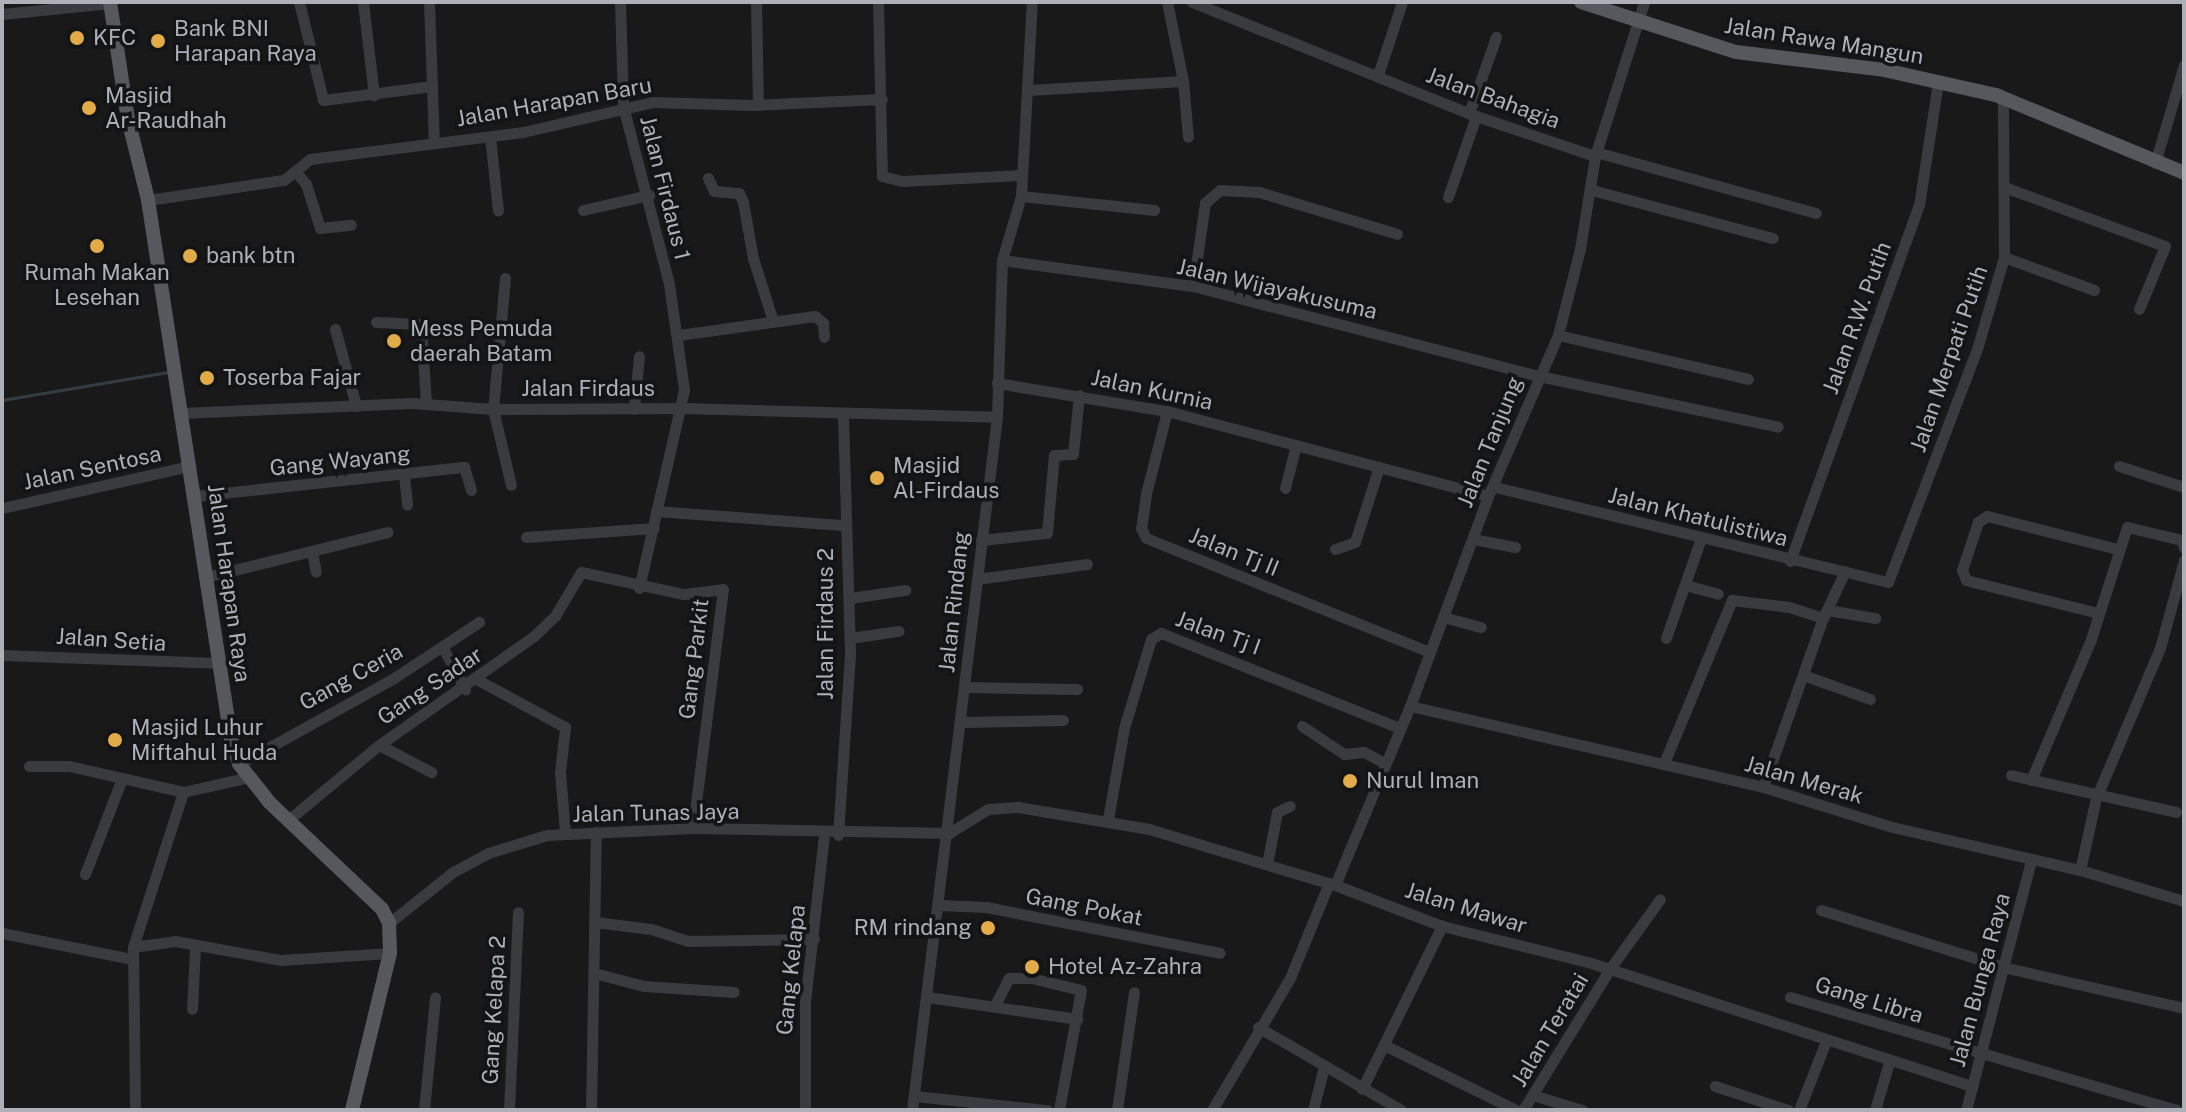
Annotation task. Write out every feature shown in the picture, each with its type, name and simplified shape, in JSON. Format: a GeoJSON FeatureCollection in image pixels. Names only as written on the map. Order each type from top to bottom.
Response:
{"type":"FeatureCollection","features":[{"type":"Feature","properties":{"kind":"main road","name":"Jalan Rawa Mangun"},"geometry":{"type":"LineString","coordinates":[[1581,2],[1634,22],[1736,52],[1884,70],[2003,98],[2184,173]]}},
{"type":"Feature","properties":{"kind":"main road","name":"Jalan Harapan Raya"},"geometry":{"type":"LineString","coordinates":[[110,3],[128,119],[148,200],[195,496],[217,663],[239,764],[287,821],[374,900],[389,923]]}},
{"type":"Feature","properties":{"kind":"main road"},"geometry":{"type":"LineString","coordinates":[[352,1110],[390,953],[389,923]]}},
{"type":"Feature","properties":{"kind":"street"},"geometry":{"type":"LineString","coordinates":[[299,2],[320,96],[331,101],[432,86]]}},
{"type":"Feature","properties":{"kind":"street"},"geometry":{"type":"LineString","coordinates":[[363,2],[374,95]]}},
{"type":"Feature","properties":{"kind":"street"},"geometry":{"type":"LineString","coordinates":[[429,2],[434,143]]}},
{"type":"Feature","properties":{"kind":"street","name":"Jalan Firdaus 1"},"geometry":{"type":"LineString","coordinates":[[620,2],[623,106],[649,195],[679,335],[683,408],[639,588]]}},
{"type":"Feature","properties":{"kind":"street"},"geometry":{"type":"LineString","coordinates":[[756,2],[758,105]]}},
{"type":"Feature","properties":{"kind":"street"},"geometry":{"type":"LineString","coordinates":[[878,2],[882,99],[878,163],[882,176],[889,180],[1022,175]]}},
{"type":"Feature","properties":{"kind":"street","name":"Jalan Rindang"},"geometry":{"type":"LineString","coordinates":[[912,1110],[949,833],[997,417],[1002,260],[1021,196],[1032,2]]}},
{"type":"Feature","properties":{"kind":"street"},"geometry":{"type":"LineString","coordinates":[[1167,2],[1183,81],[1188,137]]}},
{"type":"Feature","properties":{"kind":"street","name":"Jalan Bahagia"},"geometry":{"type":"LineString","coordinates":[[1192,2],[1472,115],[1596,154],[1816,213]]}},
{"type":"Feature","properties":{"kind":"street"},"geometry":{"type":"LineString","coordinates":[[1378,75],[1402,2]]}},
{"type":"Feature","properties":{"kind":"street","name":"Jalan Tanjung"},"geometry":{"type":"LineString","coordinates":[[1212,1110],[1258,1027],[1290,978],[1332,884],[1410,706],[1491,491],[1558,335],[1592,190],[1596,154],[1634,22],[1644,2]]}},
{"type":"Feature","properties":{"kind":"street"},"geometry":{"type":"LineString","coordinates":[[2,14],[110,3]]}},
{"type":"Feature","properties":{"kind":"street"},"geometry":{"type":"LineString","coordinates":[[1448,197],[1496,37]]}},
{"type":"Feature","properties":{"kind":"street"},"geometry":{"type":"LineString","coordinates":[[2155,163],[2184,65]]}},
{"type":"Feature","properties":{"kind":"street"},"geometry":{"type":"LineString","coordinates":[[1028,90],[1183,81]]}},
{"type":"Feature","properties":{"kind":"street","name":"Jalan R.W. Putih"},"geometry":{"type":"LineString","coordinates":[[1790,561],[1919,205],[1938,82]]}},
{"type":"Feature","properties":{"kind":"street","name":"Jalan Merpati Putih"},"geometry":{"type":"LineString","coordinates":[[1892,579],[1977,349],[2004,257],[2007,188],[2003,98]]}},
{"type":"Feature","properties":{"kind":"street","name":"Jalan Harapan Baru"},"geometry":{"type":"LineString","coordinates":[[148,200],[284,180],[310,159],[490,137],[623,106],[653,102],[758,105],[882,99]]}},
{"type":"Feature","properties":{"kind":"street"},"geometry":{"type":"LineString","coordinates":[[490,137],[498,211]]}},
{"type":"Feature","properties":{"kind":"street"},"geometry":{"type":"LineString","coordinates":[[295,171],[306,184],[320,228],[351,225]]}},
{"type":"Feature","properties":{"kind":"street","name":"Jalan Firdaus 1"},"geometry":{"type":"LineString","coordinates":[[708,178],[714,191],[739,193],[753,258],[773,321]]}},
{"type":"Feature","properties":{"kind":"street"},"geometry":{"type":"LineString","coordinates":[[2007,188],[2165,246],[2139,309]]}},
{"type":"Feature","properties":{"kind":"street"},"geometry":{"type":"LineString","coordinates":[[1193,286],[1205,203],[1220,190],[1259,192],[1397,234]]}},
{"type":"Feature","properties":{"kind":"street"},"geometry":{"type":"LineString","coordinates":[[1592,190],[1773,238]]}},
{"type":"Feature","properties":{"kind":"street"},"geometry":{"type":"LineString","coordinates":[[583,210],[649,195]]}},
{"type":"Feature","properties":{"kind":"street"},"geometry":{"type":"LineString","coordinates":[[1021,196],[1154,210]]}},
{"type":"Feature","properties":{"kind":"street"},"geometry":{"type":"LineString","coordinates":[[2004,257],[2094,290]]}},
{"type":"Feature","properties":{"kind":"street","name":"Jalan Wijayakusuma"},"geometry":{"type":"LineString","coordinates":[[1002,260],[1193,286],[1539,376],[1778,427]]}},
{"type":"Feature","properties":{"kind":"street"},"geometry":{"type":"LineString","coordinates":[[505,278],[493,409],[511,485]]}},
{"type":"Feature","properties":{"kind":"street"},"geometry":{"type":"LineString","coordinates":[[679,335],[815,316],[823,323],[824,337]]}},
{"type":"Feature","properties":{"kind":"street"},"geometry":{"type":"LineString","coordinates":[[376,322],[421,324],[426,403]]}},
{"type":"Feature","properties":{"kind":"street"},"geometry":{"type":"LineString","coordinates":[[335,329],[356,406]]}},
{"type":"Feature","properties":{"kind":"street"},"geometry":{"type":"LineString","coordinates":[[1558,335],[1748,379]]}},
{"type":"Feature","properties":{"kind":"street"},"geometry":{"type":"LineString","coordinates":[[634,409],[639,356]]}},
{"type":"Feature","properties":{"kind":"street","name":"Jalan Kurnia"},"geometry":{"type":"LineString","coordinates":[[997,383],[1167,411],[1379,467],[1491,491]]}},
{"type":"Feature","properties":{"kind":"street"},"geometry":{"type":"LineString","coordinates":[[981,540],[1047,533],[1054,455],[1073,454],[1079,395]]}},
{"type":"Feature","properties":{"kind":"street","name":"Jalan Firdaus"},"geometry":{"type":"LineString","coordinates":[[181,413],[426,403],[493,409],[683,408],[997,417]]}},
{"type":"Feature","properties":{"kind":"street","name":"Jalan Tj II"},"geometry":{"type":"LineString","coordinates":[[1167,411],[1146,494],[1141,528],[1146,538],[1429,652]]}},
{"type":"Feature","properties":{"kind":"street","name":"Jalan Firdaus 2"},"geometry":{"type":"LineString","coordinates":[[838,835],[850,638],[844,525],[843,413]]}},
{"type":"Feature","properties":{"kind":"street"},"geometry":{"type":"LineString","coordinates":[[1285,488],[1296,445]]}},
{"type":"Feature","properties":{"kind":"street","name":"Jalan Sentosa"},"geometry":{"type":"LineString","coordinates":[[2,508],[190,466]]}},
{"type":"Feature","properties":{"kind":"street"},"geometry":{"type":"LineString","coordinates":[[2119,466],[2184,487]]}},
{"type":"Feature","properties":{"kind":"street","name":"Gang Wayang"},"geometry":{"type":"LineString","coordinates":[[195,496],[464,467],[471,490]]}},
{"type":"Feature","properties":{"kind":"street"},"geometry":{"type":"LineString","coordinates":[[1335,549],[1355,542],[1379,467]]}},
{"type":"Feature","properties":{"kind":"street"},"geometry":{"type":"LineString","coordinates":[[404,475],[407,505]]}},
{"type":"Feature","properties":{"kind":"street","name":"Jalan Khatulistiwa"},"geometry":{"type":"LineString","coordinates":[[1491,491],[1883,582],[1892,579]]}},
{"type":"Feature","properties":{"kind":"street"},"geometry":{"type":"LineString","coordinates":[[656,511],[844,525]]}},
{"type":"Feature","properties":{"kind":"street"},"geometry":{"type":"LineString","coordinates":[[2098,613],[1966,580],[1962,570],[1978,522],[1987,516],[2117,549]]}},
{"type":"Feature","properties":{"kind":"street"},"geometry":{"type":"LineString","coordinates":[[2031,780],[2098,613],[2117,549],[2131,525],[2182,540],[2184,548]]}},
{"type":"Feature","properties":{"kind":"street"},"geometry":{"type":"LineString","coordinates":[[526,537],[654,528]]}},
{"type":"Feature","properties":{"kind":"street"},"geometry":{"type":"LineString","coordinates":[[206,577],[388,532]]}},
{"type":"Feature","properties":{"kind":"street"},"geometry":{"type":"LineString","coordinates":[[1666,638],[1701,538]]}},
{"type":"Feature","properties":{"kind":"street"},"geometry":{"type":"LineString","coordinates":[[1473,539],[1515,547]]}},
{"type":"Feature","properties":{"kind":"street"},"geometry":{"type":"LineString","coordinates":[[312,552],[316,572]]}},
{"type":"Feature","properties":{"kind":"street"},"geometry":{"type":"LineString","coordinates":[[2080,870],[2096,798],[2160,648],[2184,560]]}},
{"type":"Feature","properties":{"kind":"street"},"geometry":{"type":"LineString","coordinates":[[977,579],[1087,564]]}},
{"type":"Feature","properties":{"kind":"street"},"geometry":{"type":"LineString","coordinates":[[1763,787],[1826,614],[1845,571]]}},
{"type":"Feature","properties":{"kind":"street","name":"Gang Parkit"},"geometry":{"type":"LineString","coordinates":[[581,572],[639,588],[684,594],[723,589],[693,828]]}},
{"type":"Feature","properties":{"kind":"street","name":"Gang Sadar"},"geometry":{"type":"LineString","coordinates":[[287,821],[379,745],[478,680],[555,616],[581,572]]}},
{"type":"Feature","properties":{"kind":"street"},"geometry":{"type":"LineString","coordinates":[[1685,585],[1718,594]]}},
{"type":"Feature","properties":{"kind":"street"},"geometry":{"type":"LineString","coordinates":[[850,598],[905,590]]}},
{"type":"Feature","properties":{"kind":"street"},"geometry":{"type":"LineString","coordinates":[[1664,763],[1732,600],[1875,618]]}},
{"type":"Feature","properties":{"kind":"street"},"geometry":{"type":"LineString","coordinates":[[1443,617],[1481,627]]}},
{"type":"Feature","properties":{"kind":"street","name":"Gang Ceria"},"geometry":{"type":"LineString","coordinates":[[239,764],[443,648],[479,622]]}},
{"type":"Feature","properties":{"kind":"street"},"geometry":{"type":"LineString","coordinates":[[850,638],[898,631]]}},
{"type":"Feature","properties":{"kind":"street","name":"Jalan Tj I"},"geometry":{"type":"LineString","coordinates":[[1108,819],[1124,728],[1151,639],[1161,633],[1400,728]]}},
{"type":"Feature","properties":{"kind":"street"},"geometry":{"type":"LineString","coordinates":[[443,648],[465,689]]}},
{"type":"Feature","properties":{"kind":"street","name":"Jalan Setia"},"geometry":{"type":"LineString","coordinates":[[2,655],[217,663]]}},
{"type":"Feature","properties":{"kind":"street"},"geometry":{"type":"LineString","coordinates":[[1803,675],[1870,699]]}},
{"type":"Feature","properties":{"kind":"street"},"geometry":{"type":"LineString","coordinates":[[478,680],[565,727],[560,772],[565,833]]}},
{"type":"Feature","properties":{"kind":"street"},"geometry":{"type":"LineString","coordinates":[[965,687],[1077,689]]}},
{"type":"Feature","properties":{"kind":"street","name":"Jalan Merak"},"geometry":{"type":"LineString","coordinates":[[1410,706],[1763,787],[1892,827],[2080,870],[2184,901]]}},
{"type":"Feature","properties":{"kind":"street"},"geometry":{"type":"LineString","coordinates":[[961,722],[1063,720]]}},
{"type":"Feature","properties":{"kind":"street"},"geometry":{"type":"LineString","coordinates":[[1302,726],[1344,754],[1364,752],[1385,763]]}},
{"type":"Feature","properties":{"kind":"street"},"geometry":{"type":"LineString","coordinates":[[379,745],[431,772]]}},
{"type":"Feature","properties":{"kind":"street"},"geometry":{"type":"LineString","coordinates":[[29,766],[69,766],[121,781],[183,792],[250,777]]}},
{"type":"Feature","properties":{"kind":"street"},"geometry":{"type":"LineString","coordinates":[[2011,775],[2096,798],[2176,812]]}},
{"type":"Feature","properties":{"kind":"street"},"geometry":{"type":"LineString","coordinates":[[85,874],[121,781]]}},
{"type":"Feature","properties":{"kind":"street"},"geometry":{"type":"LineString","coordinates":[[135,1110],[132,953],[183,792]]}},
{"type":"Feature","properties":{"kind":"street"},"geometry":{"type":"LineString","coordinates":[[1267,864],[1277,812],[1290,806]]}},
{"type":"Feature","properties":{"kind":"street","name":"Jalan Mawar"},"geometry":{"type":"LineString","coordinates":[[949,833],[988,809],[1018,807],[1108,819],[1332,884],[1442,926],[1609,970],[1889,1062],[1972,1086]]}},
{"type":"Feature","properties":{"kind":"street","name":"Jalan Tunas Jaya"},"geometry":{"type":"LineString","coordinates":[[389,923],[453,872],[488,853],[565,833],[693,828],[838,835],[949,833]]}},
{"type":"Feature","properties":{"kind":"street"},"geometry":{"type":"LineString","coordinates":[[591,1110],[596,832]]}},
{"type":"Feature","properties":{"kind":"street","name":"Gang Kelapa"},"geometry":{"type":"LineString","coordinates":[[805,1110],[805,1002],[824,834]]}},
{"type":"Feature","properties":{"kind":"street","name":"Jalan Bunga Raya"},"geometry":{"type":"LineString","coordinates":[[1966,1110],[2007,968],[2031,861]]}},
{"type":"Feature","properties":{"kind":"street","name":"Jalan Teratai"},"geometry":{"type":"LineString","coordinates":[[1523,1110],[1536,1096],[1609,970],[1660,899]]}},
{"type":"Feature","properties":{"kind":"street","name":"Gang Pokat"},"geometry":{"type":"LineString","coordinates":[[940,905],[986,907],[1220,953]]}},
{"type":"Feature","properties":{"kind":"street"},"geometry":{"type":"LineString","coordinates":[[1821,910],[2007,968],[2184,1008]]}},
{"type":"Feature","properties":{"kind":"street","name":"Gang Kelapa 2"},"geometry":{"type":"LineString","coordinates":[[509,1110],[518,912]]}},
{"type":"Feature","properties":{"kind":"street"},"geometry":{"type":"LineString","coordinates":[[595,922],[651,929],[688,941],[814,939]]}},
{"type":"Feature","properties":{"kind":"street"},"geometry":{"type":"LineString","coordinates":[[1362,1089],[1442,926]]}},
{"type":"Feature","properties":{"kind":"street"},"geometry":{"type":"LineString","coordinates":[[2,933],[132,953],[175,941],[281,960],[390,953]]}},
{"type":"Feature","properties":{"kind":"street"},"geometry":{"type":"LineString","coordinates":[[192,1009],[195,947]]}},
{"type":"Feature","properties":{"kind":"street"},"geometry":{"type":"LineString","coordinates":[[594,973],[644,986],[734,992]]}},
{"type":"Feature","properties":{"kind":"street"},"geometry":{"type":"LineString","coordinates":[[995,1005],[1009,978],[1031,978],[1081,990],[1059,1110]]}},
{"type":"Feature","properties":{"kind":"street"},"geometry":{"type":"LineString","coordinates":[[1117,1110],[1134,992]]}},
{"type":"Feature","properties":{"kind":"street"},"geometry":{"type":"LineString","coordinates":[[928,997],[1077,1019]]}},
{"type":"Feature","properties":{"kind":"street","name":"Gang Libra"},"geometry":{"type":"LineString","coordinates":[[1790,997],[2177,1110]]}},
{"type":"Feature","properties":{"kind":"street"},"geometry":{"type":"LineString","coordinates":[[424,1110],[435,998]]}},
{"type":"Feature","properties":{"kind":"street"},"geometry":{"type":"LineString","coordinates":[[1258,1027],[1401,1110]]}},
{"type":"Feature","properties":{"kind":"street"},"geometry":{"type":"LineString","coordinates":[[1799,1110],[1826,1041]]}},
{"type":"Feature","properties":{"kind":"street"},"geometry":{"type":"LineString","coordinates":[[1384,1045],[1516,1110]]}},
{"type":"Feature","properties":{"kind":"street"},"geometry":{"type":"LineString","coordinates":[[1875,1110],[1889,1062]]}},
{"type":"Feature","properties":{"kind":"street"},"geometry":{"type":"LineString","coordinates":[[1313,1110],[1324,1067]]}},
{"type":"Feature","properties":{"kind":"street"},"geometry":{"type":"LineString","coordinates":[[1715,1086],[1788,1110]]}},
{"type":"Feature","properties":{"kind":"street"},"geometry":{"type":"LineString","coordinates":[[915,1096],[1047,1110]]}},
{"type":"Feature","properties":{"kind":"street"},"geometry":{"type":"LineString","coordinates":[[1536,1096],[1582,1110]]}},
{"type":"Feature","properties":{"kind":"waterway"},"geometry":{"type":"LineString","coordinates":[[2,400],[167,372]]}},
{"type":"Feature","properties":{"kind":"place","name":"KFC"},"geometry":{"type":"Point","coordinates":[77,38]}},
{"type":"Feature","properties":{"kind":"place","name":"Bank BNI Harapan Raya"},"geometry":{"type":"Point","coordinates":[158,41]}},
{"type":"Feature","properties":{"kind":"place","name":"Masjid Ar-Raudhah"},"geometry":{"type":"Point","coordinates":[89,108]}},
{"type":"Feature","properties":{"kind":"place","name":"Rumah Makan Lesehan"},"geometry":{"type":"Point","coordinates":[97,246]}},
{"type":"Feature","properties":{"kind":"place","name":"bank btn"},"geometry":{"type":"Point","coordinates":[190,256]}},
{"type":"Feature","properties":{"kind":"place","name":"Mess Pemuda daerah Batam"},"geometry":{"type":"Point","coordinates":[394,341]}},
{"type":"Feature","properties":{"kind":"place","name":"Toserba Fajar"},"geometry":{"type":"Point","coordinates":[207,378]}},
{"type":"Feature","properties":{"kind":"place","name":"Masjid Al-Firdaus"},"geometry":{"type":"Point","coordinates":[877,478]}},
{"type":"Feature","properties":{"kind":"place","name":"Masjid Luhur Miftahul Huda"},"geometry":{"type":"Point","coordinates":[115,740]}},
{"type":"Feature","properties":{"kind":"place","name":"Nurul Iman"},"geometry":{"type":"Point","coordinates":[1350,781]}},
{"type":"Feature","properties":{"kind":"place","name":"RM rindang"},"geometry":{"type":"Point","coordinates":[988,928]}},
{"type":"Feature","properties":{"kind":"place","name":"Hotel Az-Zahra"},"geometry":{"type":"Point","coordinates":[1032,967]}}]}
